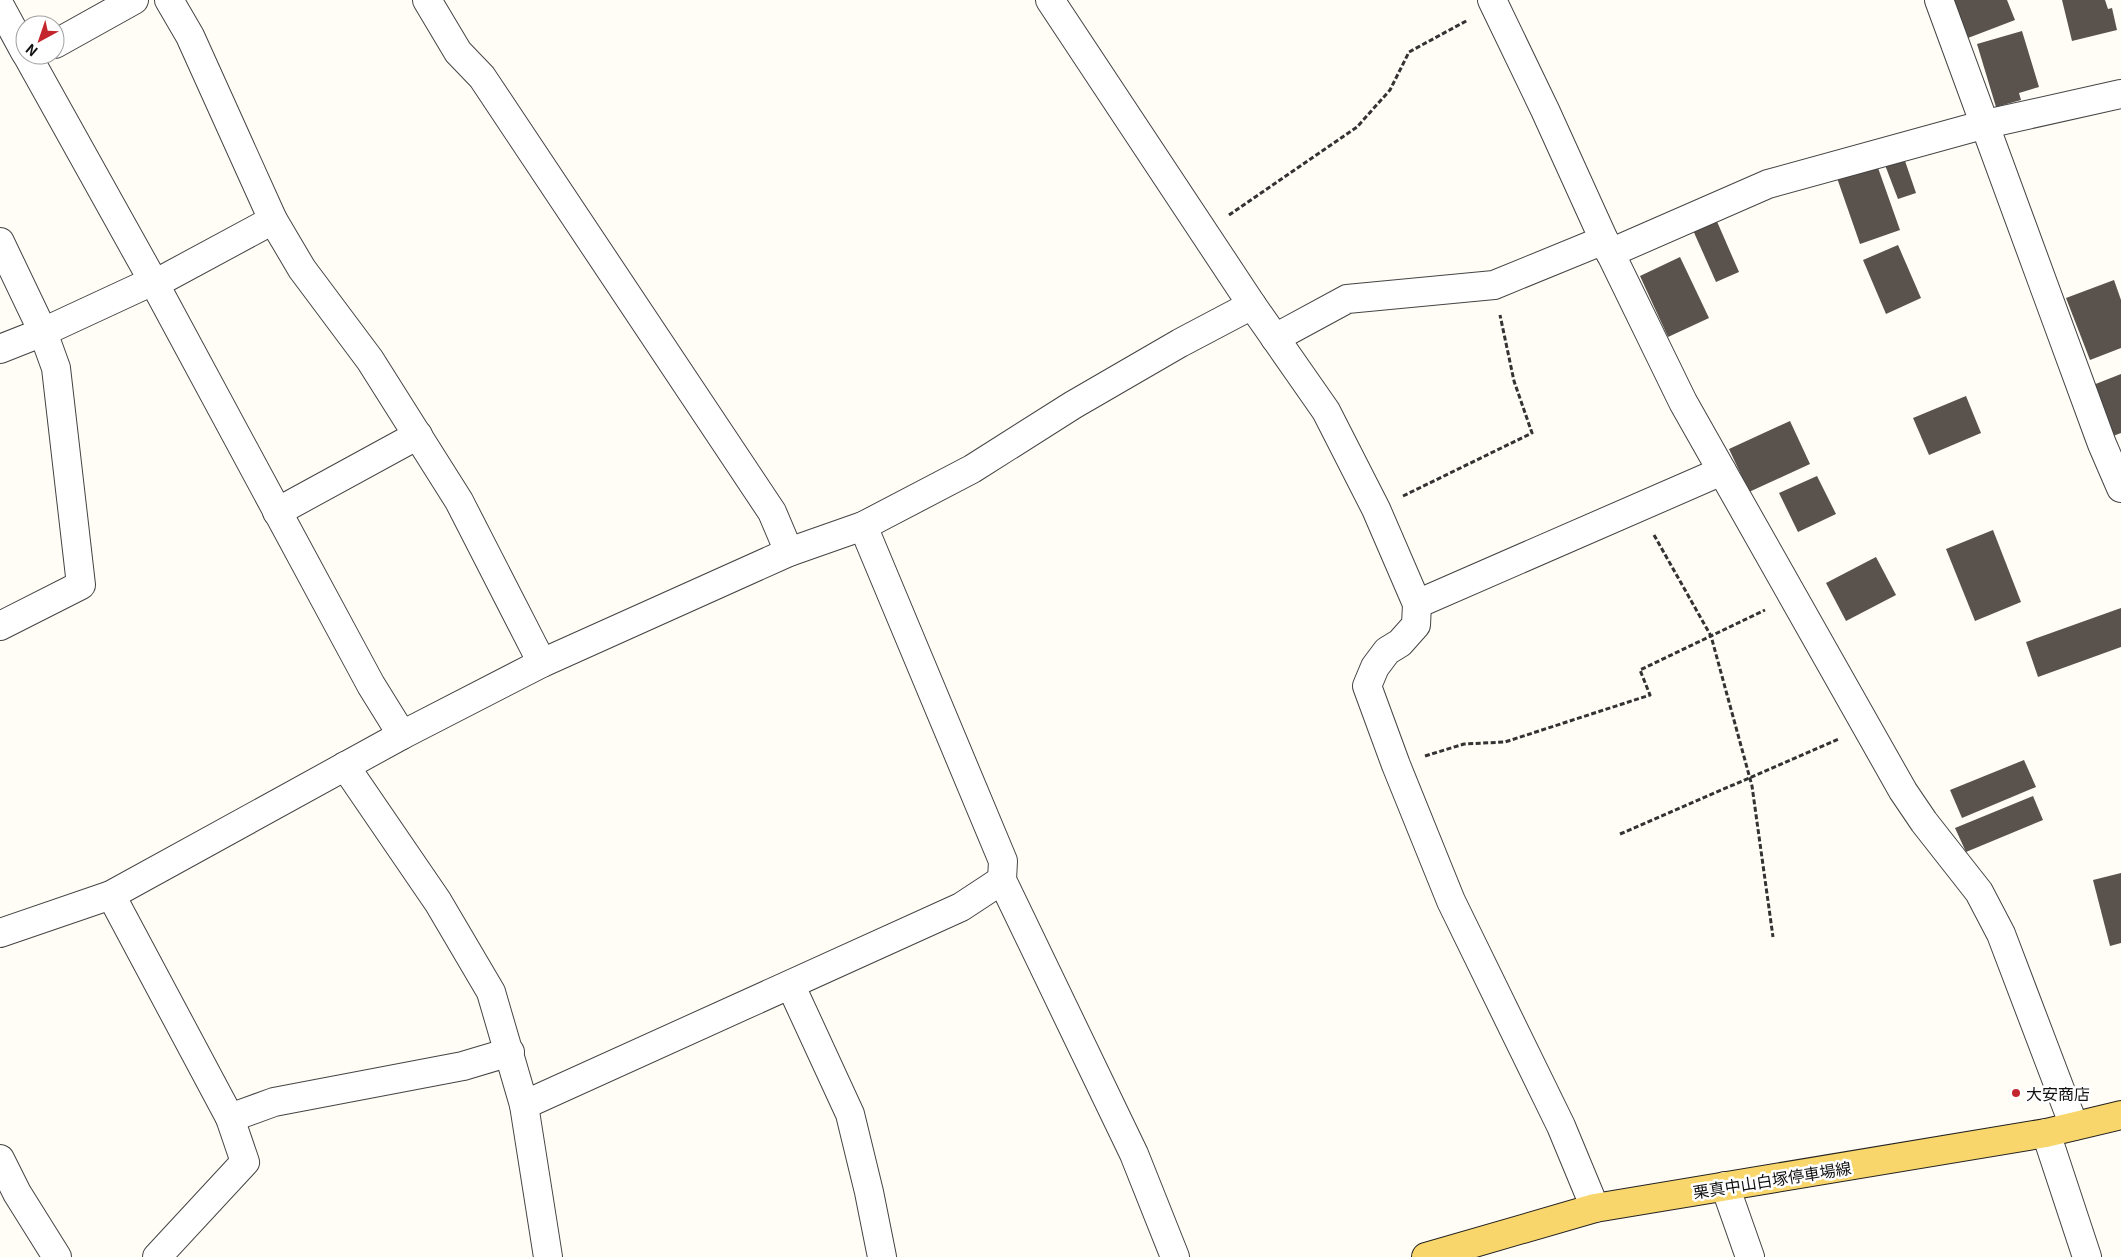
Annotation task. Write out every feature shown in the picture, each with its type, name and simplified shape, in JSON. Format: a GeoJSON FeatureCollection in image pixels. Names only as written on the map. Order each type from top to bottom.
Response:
{"type":"FeatureCollection","features":[{"type":"Feature","properties":{"kind":"main road","name":"栗真中山白塚停車場線"},"geometry":{"type":"LineString","coordinates":[[1426,1257],[1595,1208],[2046,1133],[2121,1115]]}},
{"type":"Feature","properties":{"kind":"street"},"geometry":{"type":"LineString","coordinates":[[65,38],[134,0]]}},
{"type":"Feature","properties":{"kind":"street"},"geometry":{"type":"LineString","coordinates":[[169,0],[190,36],[273,220],[302,269],[365,352],[459,501],[542,663]]}},
{"type":"Feature","properties":{"kind":"street"},"geometry":{"type":"LineString","coordinates":[[427,0],[458,52],[482,77],[772,512],[789,552]]}},
{"type":"Feature","properties":{"kind":"street"},"geometry":{"type":"LineString","coordinates":[[1050,0],[1252,305],[1326,411],[1376,509],[1418,604],[1416,625],[1400,643],[1387,651],[1375,667],[1367,686],[1396,765],[1451,901],[1561,1126],[1595,1208]]}},
{"type":"Feature","properties":{"kind":"street"},"geometry":{"type":"LineString","coordinates":[[1939,0],[2102,444],[2121,488]]}},
{"type":"Feature","properties":{"kind":"street"},"geometry":{"type":"LineString","coordinates":[[1493,3],[1545,110],[1607,246],[1683,402],[1861,714],[1866,727],[1919,814],[1979,892],[2001,934],[2074,1126]]}},
{"type":"Feature","properties":{"kind":"street"},"geometry":{"type":"LineString","coordinates":[[0,6],[15,31]]}},
{"type":"Feature","properties":{"kind":"street"},"geometry":{"type":"LineString","coordinates":[[35,65],[153,280],[371,685],[402,735]]}},
{"type":"Feature","properties":{"kind":"street"},"geometry":{"type":"LineString","coordinates":[[1275,338],[1347,299],[1494,285],[1607,246],[1768,184],[1986,124],[2121,94]]}},
{"type":"Feature","properties":{"kind":"street"},"geometry":{"type":"LineString","coordinates":[[0,349],[43,332],[153,280],[160,280],[273,220]]}},
{"type":"Feature","properties":{"kind":"street"},"geometry":{"type":"LineString","coordinates":[[0,242],[43,332],[56,368],[80,585],[2,622]]}},
{"type":"Feature","properties":{"kind":"street"},"geometry":{"type":"LineString","coordinates":[[0,933],[111,895],[402,735],[542,663],[789,552],[863,526],[972,469],[1155,357],[1252,305]]}},
{"type":"Feature","properties":{"kind":"street"},"geometry":{"type":"LineString","coordinates":[[277,512],[418,435]]}},
{"type":"Feature","properties":{"kind":"street"},"geometry":{"type":"LineString","coordinates":[[1418,604],[1722,471]]}},
{"type":"Feature","properties":{"kind":"street"},"geometry":{"type":"LineString","coordinates":[[863,526],[1003,860],[1002,880],[1134,1154],[1175,1257]]}},
{"type":"Feature","properties":{"kind":"street"},"geometry":{"type":"LineString","coordinates":[[345,766],[438,902],[491,992],[524,1105],[548,1257]]}},
{"type":"Feature","properties":{"kind":"street"},"geometry":{"type":"LineString","coordinates":[[524,1105],[791,986],[960,907],[1002,880]]}},
{"type":"Feature","properties":{"kind":"street"},"geometry":{"type":"LineString","coordinates":[[111,895],[230,1118],[245,1162],[157,1257]]}},
{"type":"Feature","properties":{"kind":"street"},"geometry":{"type":"LineString","coordinates":[[791,986],[850,1114],[869,1192],[882,1257]]}},
{"type":"Feature","properties":{"kind":"street"},"geometry":{"type":"LineString","coordinates":[[230,1118],[274,1102],[462,1066],[510,1052]]}},
{"type":"Feature","properties":{"kind":"street"},"geometry":{"type":"LineString","coordinates":[[2046,1133],[2087,1257]]}},
{"type":"Feature","properties":{"kind":"street"},"geometry":{"type":"LineString","coordinates":[[0,1159],[21,1200],[58,1257]]}},
{"type":"Feature","properties":{"kind":"street"},"geometry":{"type":"LineString","coordinates":[[1725,1186],[1750,1257]]}},
{"type":"Feature","properties":{"kind":"path"},"geometry":{"type":"LineString","coordinates":[[1204,232],[1357,127],[1390,90],[1409,52],[1493,3]]}},
{"type":"Feature","properties":{"kind":"path"},"geometry":{"type":"LineString","coordinates":[[1376,509],[1532,433],[1514,381],[1494,285]]}},
{"type":"Feature","properties":{"kind":"path"},"geometry":{"type":"LineString","coordinates":[[1639,508],[1711,636],[1750,777],[1772,937]]}},
{"type":"Feature","properties":{"kind":"path"},"geometry":{"type":"LineString","coordinates":[[1396,765],[1464,744],[1506,742],[1650,695],[1640,670],[1793,596]]}},
{"type":"Feature","properties":{"kind":"path"},"geometry":{"type":"LineString","coordinates":[[1620,834],[1866,727]]}},
{"type":"Feature","properties":{"kind":"building"},"geometry":{"type":"Polygon","coordinates":[[[1954,0],[2007,0],[2015,20],[1968,38],[1954,0]]]}},
{"type":"Feature","properties":{"kind":"building"},"geometry":{"type":"Polygon","coordinates":[[[2062,0],[2105,0],[2108,9],[2112,8],[2117,30],[2072,41],[2062,0]]]}},
{"type":"Feature","properties":{"kind":"building"},"geometry":{"type":"Polygon","coordinates":[[[2022,31],[2039,87],[2019,93],[2021,100],[1996,107],[1977,44],[2022,31]]]}},
{"type":"Feature","properties":{"kind":"building"},"geometry":{"type":"Polygon","coordinates":[[[1904,158],[1916,193],[1898,199],[1885,165],[1904,158]]]}},
{"type":"Feature","properties":{"kind":"building"},"geometry":{"type":"Polygon","coordinates":[[[1877,165],[1900,230],[1860,244],[1837,178],[1877,165]]]}},
{"type":"Feature","properties":{"kind":"building"},"geometry":{"type":"Polygon","coordinates":[[[1715,217],[1739,272],[1716,282],[1692,228],[1715,217]]]}},
{"type":"Feature","properties":{"kind":"building"},"geometry":{"type":"Polygon","coordinates":[[[1898,245],[1921,298],[1886,314],[1863,260],[1898,245]]]}},
{"type":"Feature","properties":{"kind":"building"},"geometry":{"type":"Polygon","coordinates":[[[1680,257],[1709,318],[1668,337],[1640,276],[1680,257]]]}},
{"type":"Feature","properties":{"kind":"building"},"geometry":{"type":"Polygon","coordinates":[[[2114,280],[2121,300],[2121,348],[2090,360],[2066,298],[2114,280]]]}},
{"type":"Feature","properties":{"kind":"building"},"geometry":{"type":"Polygon","coordinates":[[[2121,374],[2121,433],[2113,436],[2093,385],[2121,374]]]}},
{"type":"Feature","properties":{"kind":"building"},"geometry":{"type":"Polygon","coordinates":[[[1966,396],[1981,433],[1929,455],[1913,418],[1966,396]]]}},
{"type":"Feature","properties":{"kind":"building"},"geometry":{"type":"Polygon","coordinates":[[[1790,421],[1810,464],[1749,492],[1729,449],[1790,421]]]}},
{"type":"Feature","properties":{"kind":"building"},"geometry":{"type":"Polygon","coordinates":[[[1817,476],[1836,514],[1798,532],[1779,493],[1817,476]]]}},
{"type":"Feature","properties":{"kind":"building"},"geometry":{"type":"Polygon","coordinates":[[[1993,530],[2021,602],[1975,621],[1946,549],[1993,530]]]}},
{"type":"Feature","properties":{"kind":"building"},"geometry":{"type":"Polygon","coordinates":[[[1876,557],[1896,595],[1846,621],[1826,583],[1876,557]]]}},
{"type":"Feature","properties":{"kind":"building"},"geometry":{"type":"Polygon","coordinates":[[[2121,608],[2121,647],[2038,677],[2026,642],[2121,608]]]}},
{"type":"Feature","properties":{"kind":"building"},"geometry":{"type":"Polygon","coordinates":[[[2024,760],[2036,787],[1962,818],[1950,790],[2024,760]]]}},
{"type":"Feature","properties":{"kind":"building"},"geometry":{"type":"Polygon","coordinates":[[[2033,796],[2043,820],[1966,852],[1955,828],[2033,796]]]}},
{"type":"Feature","properties":{"kind":"building"},"geometry":{"type":"Polygon","coordinates":[[[2121,873],[2121,943],[2110,946],[2093,880],[2121,873]]]}},
{"type":"Feature","properties":{"kind":"place","name":"大安商店"},"geometry":{"type":"Point","coordinates":[2016,1093]}}]}
